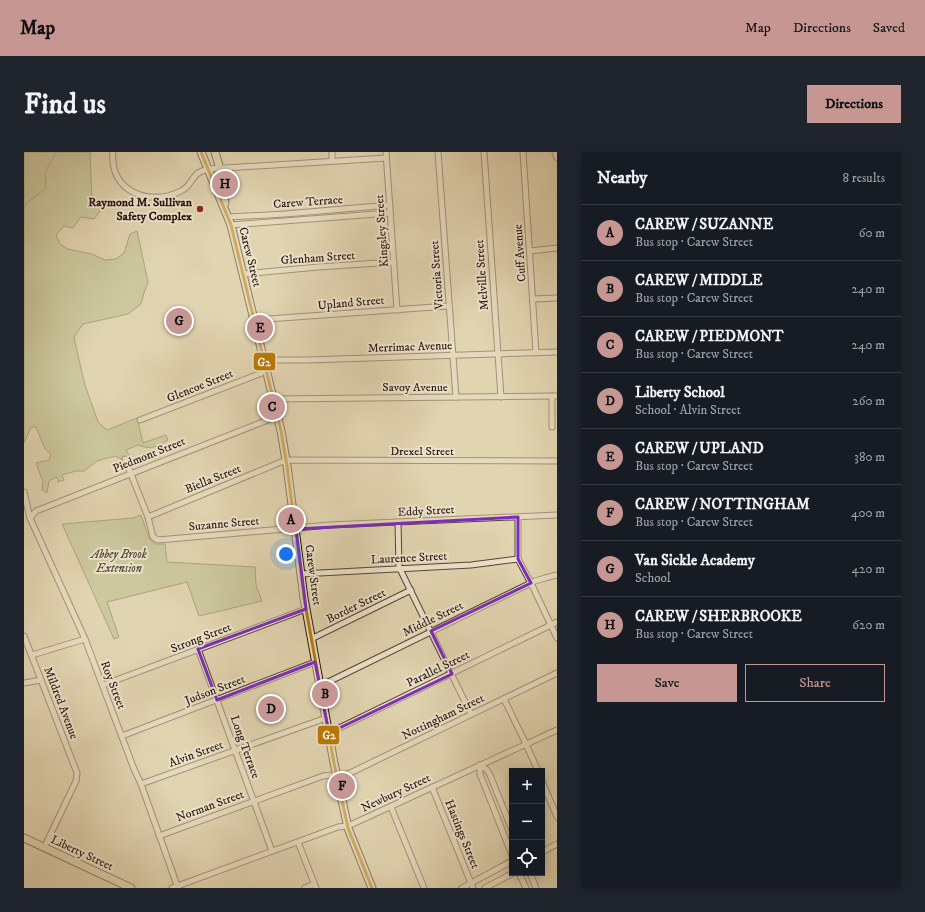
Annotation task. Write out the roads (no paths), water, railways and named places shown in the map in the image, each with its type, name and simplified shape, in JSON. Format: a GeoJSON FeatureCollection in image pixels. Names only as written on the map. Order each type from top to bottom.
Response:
{"type":"FeatureCollection","features":[{"type":"Feature","properties":{"kind":"main road","name":"Carew Street"},"geometry":{"type":"LineString","coordinates":[[201,152],[231,225],[278,416],[286,460],[306,609],[328,733],[348,826],[372,888]]}},
{"type":"Feature","properties":{"kind":"main road","name":"Carew Street"},"geometry":{"type":"LineString","coordinates":[[215,152],[220,169],[228,217]]}},
{"type":"Feature","properties":{"kind":"main road","name":"Liberty Street"},"geometry":{"type":"LineString","coordinates":[[24,838],[131,888]]}},
{"type":"Feature","properties":{"kind":"street"},"geometry":{"type":"LineString","coordinates":[[113,152],[114,167],[120,181],[129,190],[143,196],[159,197],[177,193],[189,185],[193,176],[201,171],[209,169],[332,161],[386,155]]}},
{"type":"Feature","properties":{"kind":"street"},"geometry":{"type":"LineString","coordinates":[[332,152],[332,161]]}},
{"type":"Feature","properties":{"kind":"street","name":"Victoria Street"},"geometry":{"type":"LineString","coordinates":[[438,152],[448,306],[456,397]]}},
{"type":"Feature","properties":{"kind":"street","name":"Melville Street"},"geometry":{"type":"LineString","coordinates":[[484,152],[501,396]]}},
{"type":"Feature","properties":{"kind":"street","name":"Cuff Avenue"},"geometry":{"type":"LineString","coordinates":[[523,152],[536,353]]}},
{"type":"Feature","properties":{"kind":"street"},"geometry":{"type":"LineString","coordinates":[[555,152],[557,158]]}},
{"type":"Feature","properties":{"kind":"street","name":"Kingsley Street"},"geometry":{"type":"LineString","coordinates":[[386,155],[397,310]]}},
{"type":"Feature","properties":{"kind":"street","name":"Carew Terrace"},"geometry":{"type":"LineString","coordinates":[[228,217],[285,214],[390,205]]}},
{"type":"Feature","properties":{"kind":"street","name":"Carew Terrace"},"geometry":{"type":"LineString","coordinates":[[231,225],[390,213]]}},
{"type":"Feature","properties":{"kind":"street"},"geometry":{"type":"LineString","coordinates":[[530,251],[557,248]]}},
{"type":"Feature","properties":{"kind":"street","name":"Glenham Street"},"geometry":{"type":"LineString","coordinates":[[243,274],[394,262]]}},
{"type":"Feature","properties":{"kind":"street"},"geometry":{"type":"LineString","coordinates":[[533,299],[557,298]]}},
{"type":"Feature","properties":{"kind":"street","name":"Upland Street"},"geometry":{"type":"LineString","coordinates":[[254,320],[448,306]]}},
{"type":"Feature","properties":{"kind":"street","name":"Merrimac Avenue"},"geometry":{"type":"LineString","coordinates":[[264,360],[557,352]]}},
{"type":"Feature","properties":{"kind":"street","name":"Glencoe Street"},"geometry":{"type":"LineString","coordinates":[[140,420],[267,371]]}},
{"type":"Feature","properties":{"kind":"street"},"geometry":{"type":"LineString","coordinates":[[552,427],[555,396]]}},
{"type":"Feature","properties":{"kind":"street","name":"Savoy Avenue"},"geometry":{"type":"LineString","coordinates":[[274,399],[555,396]]}},
{"type":"Feature","properties":{"kind":"street","name":"Piedmont Street"},"geometry":{"type":"LineString","coordinates":[[30,518],[36,511],[278,416]]}},
{"type":"Feature","properties":{"kind":"street"},"geometry":{"type":"LineString","coordinates":[[125,459],[148,517]]}},
{"type":"Feature","properties":{"kind":"street","name":"Drexel Street"},"geometry":{"type":"LineString","coordinates":[[286,460],[557,461]]}},
{"type":"Feature","properties":{"kind":"street","name":"Biella Street"},"geometry":{"type":"LineString","coordinates":[[148,517],[286,460]]}},
{"type":"Feature","properties":{"kind":"street","name":"Roy Street"},"geometry":{"type":"LineString","coordinates":[[24,492],[30,518],[85,639],[103,685],[141,784],[176,887]]}},
{"type":"Feature","properties":{"kind":"street","name":"Eddy Street"},"geometry":{"type":"LineString","coordinates":[[296,529],[330,525],[557,515]]}},
{"type":"Feature","properties":{"kind":"street","name":"Suzanne Street"},"geometry":{"type":"LineString","coordinates":[[148,517],[154,538],[158,540],[296,529]]}},
{"type":"Feature","properties":{"kind":"street"},"geometry":{"type":"LineString","coordinates":[[518,517],[518,559],[557,638]]}},
{"type":"Feature","properties":{"kind":"street"},"geometry":{"type":"LineString","coordinates":[[398,522],[400,568],[471,714]]}},
{"type":"Feature","properties":{"kind":"street","name":"Laurence Street"},"geometry":{"type":"LineString","coordinates":[[301,574],[471,565],[518,559]]}},
{"type":"Feature","properties":{"kind":"street","name":"Middle Street"},"geometry":{"type":"LineString","coordinates":[[320,686],[531,583],[544,578],[557,576]]}},
{"type":"Feature","properties":{"kind":"street","name":"Border Street"},"geometry":{"type":"LineString","coordinates":[[311,639],[411,590]]}},
{"type":"Feature","properties":{"kind":"street","name":"Strong Street"},"geometry":{"type":"LineString","coordinates":[[103,685],[306,609]]}},
{"type":"Feature","properties":{"kind":"street","name":"Parallel Street"},"geometry":{"type":"LineString","coordinates":[[328,733],[557,622]]}},
{"type":"Feature","properties":{"kind":"street","name":"Mildred Avenue"},"geometry":{"type":"LineString","coordinates":[[24,636],[77,773],[77,777],[44,848]]}},
{"type":"Feature","properties":{"kind":"street"},"geometry":{"type":"LineString","coordinates":[[32,655],[85,639]]}},
{"type":"Feature","properties":{"kind":"street","name":"Long Terrace"},"geometry":{"type":"LineString","coordinates":[[198,650],[272,851]]}},
{"type":"Feature","properties":{"kind":"street","name":"Judson Street"},"geometry":{"type":"LineString","coordinates":[[122,736],[315,662]]}},
{"type":"Feature","properties":{"kind":"street","name":"Nottingham Street"},"geometry":{"type":"LineString","coordinates":[[337,775],[350,773],[557,673]]}},
{"type":"Feature","properties":{"kind":"street"},"geometry":{"type":"LineString","coordinates":[[24,683],[41,680]]}},
{"type":"Feature","properties":{"kind":"street"},"geometry":{"type":"LineString","coordinates":[[504,699],[537,768]]}},
{"type":"Feature","properties":{"kind":"street","name":"Alvin Street"},"geometry":{"type":"LineString","coordinates":[[141,784],[326,718]]}},
{"type":"Feature","properties":{"kind":"street","name":"Newbury Street"},"geometry":{"type":"LineString","coordinates":[[176,887],[272,851],[338,828],[348,826],[557,730]]}},
{"type":"Feature","properties":{"kind":"street"},"geometry":{"type":"LineString","coordinates":[[480,765],[490,774],[509,823]]}},
{"type":"Feature","properties":{"kind":"street"},"geometry":{"type":"LineString","coordinates":[[480,765],[480,774],[509,848]]}},
{"type":"Feature","properties":{"kind":"street","name":"Norman Street"},"geometry":{"type":"LineString","coordinates":[[159,836],[323,776],[330,774],[337,775]]}},
{"type":"Feature","properties":{"kind":"street","name":"Hastings Street"},"geometry":{"type":"LineString","coordinates":[[432,787],[472,885]]}},
{"type":"Feature","properties":{"kind":"street"},"geometry":{"type":"LineString","coordinates":[[545,788],[557,817]]}},
{"type":"Feature","properties":{"kind":"street"},"geometry":{"type":"LineString","coordinates":[[494,808],[502,805]]}},
{"type":"Feature","properties":{"kind":"street"},"geometry":{"type":"LineString","coordinates":[[391,806],[424,888]]}},
{"type":"Feature","properties":{"kind":"street"},"geometry":{"type":"LineString","coordinates":[[496,816],[505,813]]}},
{"type":"Feature","properties":{"kind":"street"},"geometry":{"type":"LineString","coordinates":[[298,842],[315,886],[304,888]]}},
{"type":"Feature","properties":{"kind":"street"},"geometry":{"type":"LineString","coordinates":[[545,850],[557,844]]}},
{"type":"Feature","properties":{"kind":"street"},"geometry":{"type":"LineString","coordinates":[[462,888],[472,885],[509,863]]}},
{"type":"Feature","properties":{"kind":"street"},"geometry":{"type":"LineString","coordinates":[[485,888],[509,875]]}},
{"type":"Feature","properties":{"kind":"street"},"geometry":{"type":"LineString","coordinates":[[520,876],[526,888]]}},
{"type":"Feature","properties":{"kind":"street"},"geometry":{"type":"LineString","coordinates":[[531,876],[536,888]]}},
{"type":"Feature","properties":{"kind":"waterway"},"geometry":{"type":"LineString","coordinates":[[24,208],[27,203],[46,188],[45,173],[56,152]]}},
{"type":"Feature","properties":{"kind":"place","name":"CAREW / SHERBROOKE"},"geometry":{"type":"Point","coordinates":[225,184]}},
{"type":"Feature","properties":{"kind":"place","name":"Raymond M. Sullivan Safety Complex"},"geometry":{"type":"Point","coordinates":[200,209]}},
{"type":"Feature","properties":{"kind":"place","name":"Van Sickle Academy"},"geometry":{"type":"Point","coordinates":[179,321]}},
{"type":"Feature","properties":{"kind":"place","name":"CAREW / UPLAND"},"geometry":{"type":"Point","coordinates":[260,328]}},
{"type":"Feature","properties":{"kind":"place","name":"CAREW / PIEDMONT"},"geometry":{"type":"Point","coordinates":[272,407]}},
{"type":"Feature","properties":{"kind":"place","name":"CAREW / SUZANNE"},"geometry":{"type":"Point","coordinates":[291,520]}},
{"type":"Feature","properties":{"kind":"place","name":"CAREW / MIDDLE"},"geometry":{"type":"Point","coordinates":[325,694]}},
{"type":"Feature","properties":{"kind":"place","name":"Liberty School"},"geometry":{"type":"Point","coordinates":[271,709]}},
{"type":"Feature","properties":{"kind":"place","name":"CAREW / NOTTINGHAM"},"geometry":{"type":"Point","coordinates":[342,786]}},
{"type":"Feature","properties":{"kind":"park label","name":"Abbey Brook Extension"},"geometry":{"type":"Point","coordinates":[119,561]}}]}
